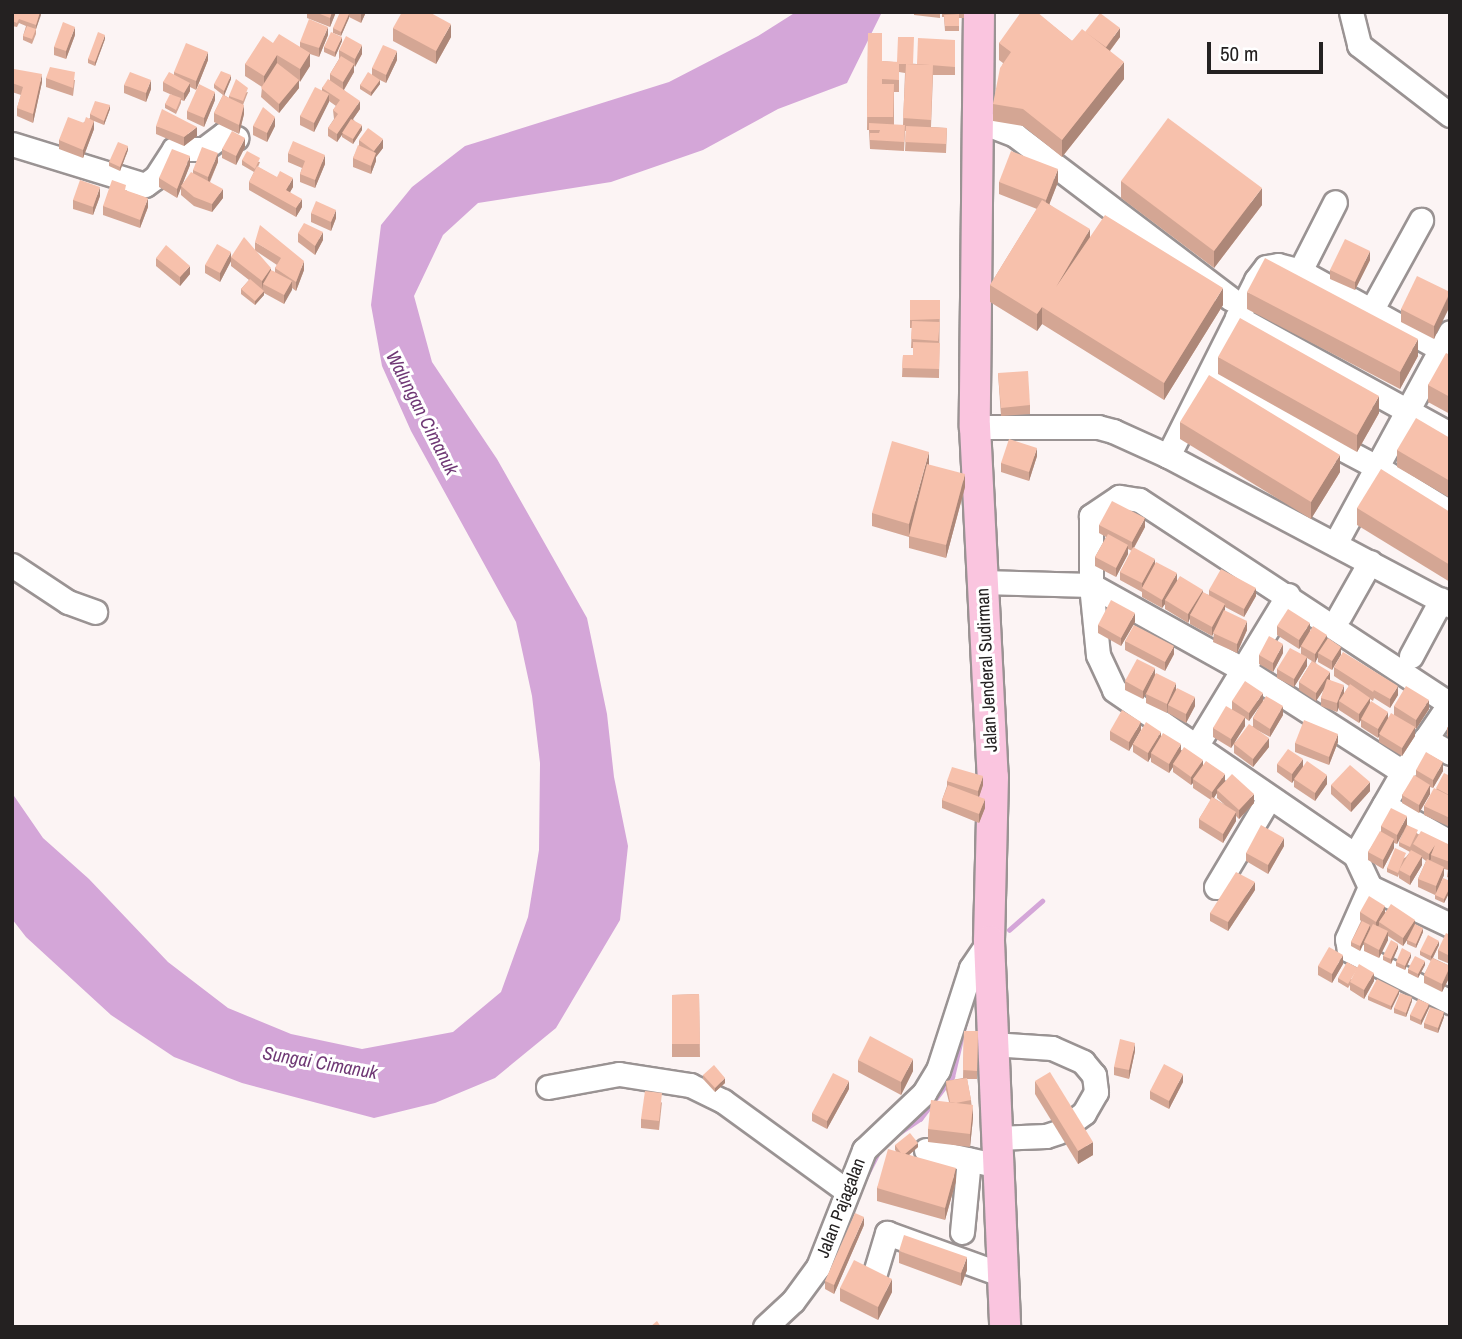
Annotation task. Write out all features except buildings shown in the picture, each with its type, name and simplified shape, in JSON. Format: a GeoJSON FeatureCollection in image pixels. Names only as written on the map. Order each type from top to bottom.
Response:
{"type":"FeatureCollection","features":[{"type":"Feature","properties":{"kind":"main road","name":"Jalan Jenderal Sudirman"},"geometry":{"type":"LineString","coordinates":[[979,12],[975,427],[993,776],[989,941],[1005,1327]]}},
{"type":"Feature","properties":{"kind":"street"},"geometry":{"type":"LineString","coordinates":[[1351,12],[1359,45],[1450,115]]}},
{"type":"Feature","properties":{"kind":"street"},"geometry":{"type":"LineString","coordinates":[[979,121],[1015,135],[1234,308],[1450,434]]}},
{"type":"Feature","properties":{"kind":"street"},"geometry":{"type":"LineString","coordinates":[[12,144],[145,185],[156,177],[174,149],[204,149],[224,134],[236,138]]}},
{"type":"Feature","properties":{"kind":"street"},"geometry":{"type":"LineString","coordinates":[[1300,271],[1335,202]]}},
{"type":"Feature","properties":{"kind":"street"},"geometry":{"type":"LineString","coordinates":[[1371,311],[1421,220]]}},
{"type":"Feature","properties":{"kind":"street"},"geometry":{"type":"LineString","coordinates":[[1168,456],[1208,378],[1234,308],[1266,267],[1278,265],[1300,271],[1371,311],[1447,345],[1335,544]]}},
{"type":"Feature","properties":{"kind":"street"},"geometry":{"type":"LineString","coordinates":[[1208,378],[1377,467],[1450,512]]}},
{"type":"Feature","properties":{"kind":"street"},"geometry":{"type":"LineString","coordinates":[[975,427],[1098,427],[1168,456],[1370,562],[1445,603],[1411,656]]}},
{"type":"Feature","properties":{"kind":"street"},"geometry":{"type":"LineString","coordinates":[[1355,855],[1403,772],[1450,704],[1144,503],[1126,497],[1103,505],[1091,516],[1091,585],[1098,655],[1114,690],[1355,855],[1370,887],[1450,925]]}},
{"type":"Feature","properties":{"kind":"street"},"geometry":{"type":"LineString","coordinates":[[1340,615],[1370,562]]}},
{"type":"Feature","properties":{"kind":"street"},"geometry":{"type":"LineString","coordinates":[[12,565],[68,602],[95,612]]}},
{"type":"Feature","properties":{"kind":"street"},"geometry":{"type":"LineString","coordinates":[[982,582],[1091,585],[1244,670],[1403,772]]}},
{"type":"Feature","properties":{"kind":"street"},"geometry":{"type":"LineString","coordinates":[[1195,748],[1288,596]]}},
{"type":"Feature","properties":{"kind":"street"},"geometry":{"type":"LineString","coordinates":[[1425,739],[1450,752]]}},
{"type":"Feature","properties":{"kind":"street"},"geometry":{"type":"LineString","coordinates":[[1216,887],[1269,798]]}},
{"type":"Feature","properties":{"kind":"street"},"geometry":{"type":"LineString","coordinates":[[1384,805],[1450,842]]}},
{"type":"Feature","properties":{"kind":"street"},"geometry":{"type":"LineString","coordinates":[[1370,887],[1347,939],[1349,950],[1450,1002]]}},
{"type":"Feature","properties":{"kind":"street","name":"Jalan Pajagalan"},"geometry":{"type":"LineString","coordinates":[[765,1327],[793,1301],[827,1252],[864,1150],[924,1093],[938,1070],[971,968],[989,941]]}},
{"type":"Feature","properties":{"kind":"street"},"geometry":{"type":"LineString","coordinates":[[926,1150],[970,1159],[1045,1136],[1084,1112],[1096,1092],[1094,1075],[1083,1062],[1052,1048],[992,1044]]}},
{"type":"Feature","properties":{"kind":"street"},"geometry":{"type":"LineString","coordinates":[[548,1087],[619,1074],[690,1085],[723,1101],[847,1191]]}},
{"type":"Feature","properties":{"kind":"street"},"geometry":{"type":"LineString","coordinates":[[962,1232],[970,1159]]}},
{"type":"Feature","properties":{"kind":"street"},"geometry":{"type":"LineString","coordinates":[[875,1273],[887,1233],[1003,1275]]}},
{"type":"Feature","properties":{"kind":"water"},"geometry":{"type":"Polygon","coordinates":[[[796,12],[882,12],[847,83],[778,109],[703,150],[611,182],[478,203],[443,235],[414,296],[432,362],[497,459],[587,618],[607,714],[614,777],[628,846],[620,920],[556,1028],[495,1078],[435,1103],[374,1118],[242,1083],[174,1057],[111,1015],[26,937],[12,919],[12,793],[43,838],[89,879],[168,962],[228,1008],[291,1034],[362,1049],[453,1032],[501,992],[528,917],[539,850],[540,763],[532,696],[516,622],[411,431],[382,366],[371,305],[381,225],[412,187],[465,146],[669,82],[758,36],[796,12]]]}},
{"type":"Feature","properties":{"kind":"waterway"},"geometry":{"type":"LineString","coordinates":[[1009,930],[1042,901]]}},
{"type":"Feature","properties":{"kind":"waterway"},"geometry":{"type":"LineString","coordinates":[[896,1135],[920,1119],[952,1077],[965,1022]]}},
{"type":"Feature","properties":{"kind":"waterway"},"geometry":{"type":"LineString","coordinates":[[863,1182],[880,1149]]}},
{"type":"Feature","properties":{"kind":"waterway"},"geometry":{"type":"LineString","coordinates":[[810,1296],[821,1280]]}},
{"type":"Feature","properties":{"kind":"water label","name":"Walungan Cimanuk"},"geometry":{"type":"Point","coordinates":[422,413]}},
{"type":"Feature","properties":{"kind":"water label","name":"Sungai Cimanuk"},"geometry":{"type":"Point","coordinates":[320,1063]}}]}
